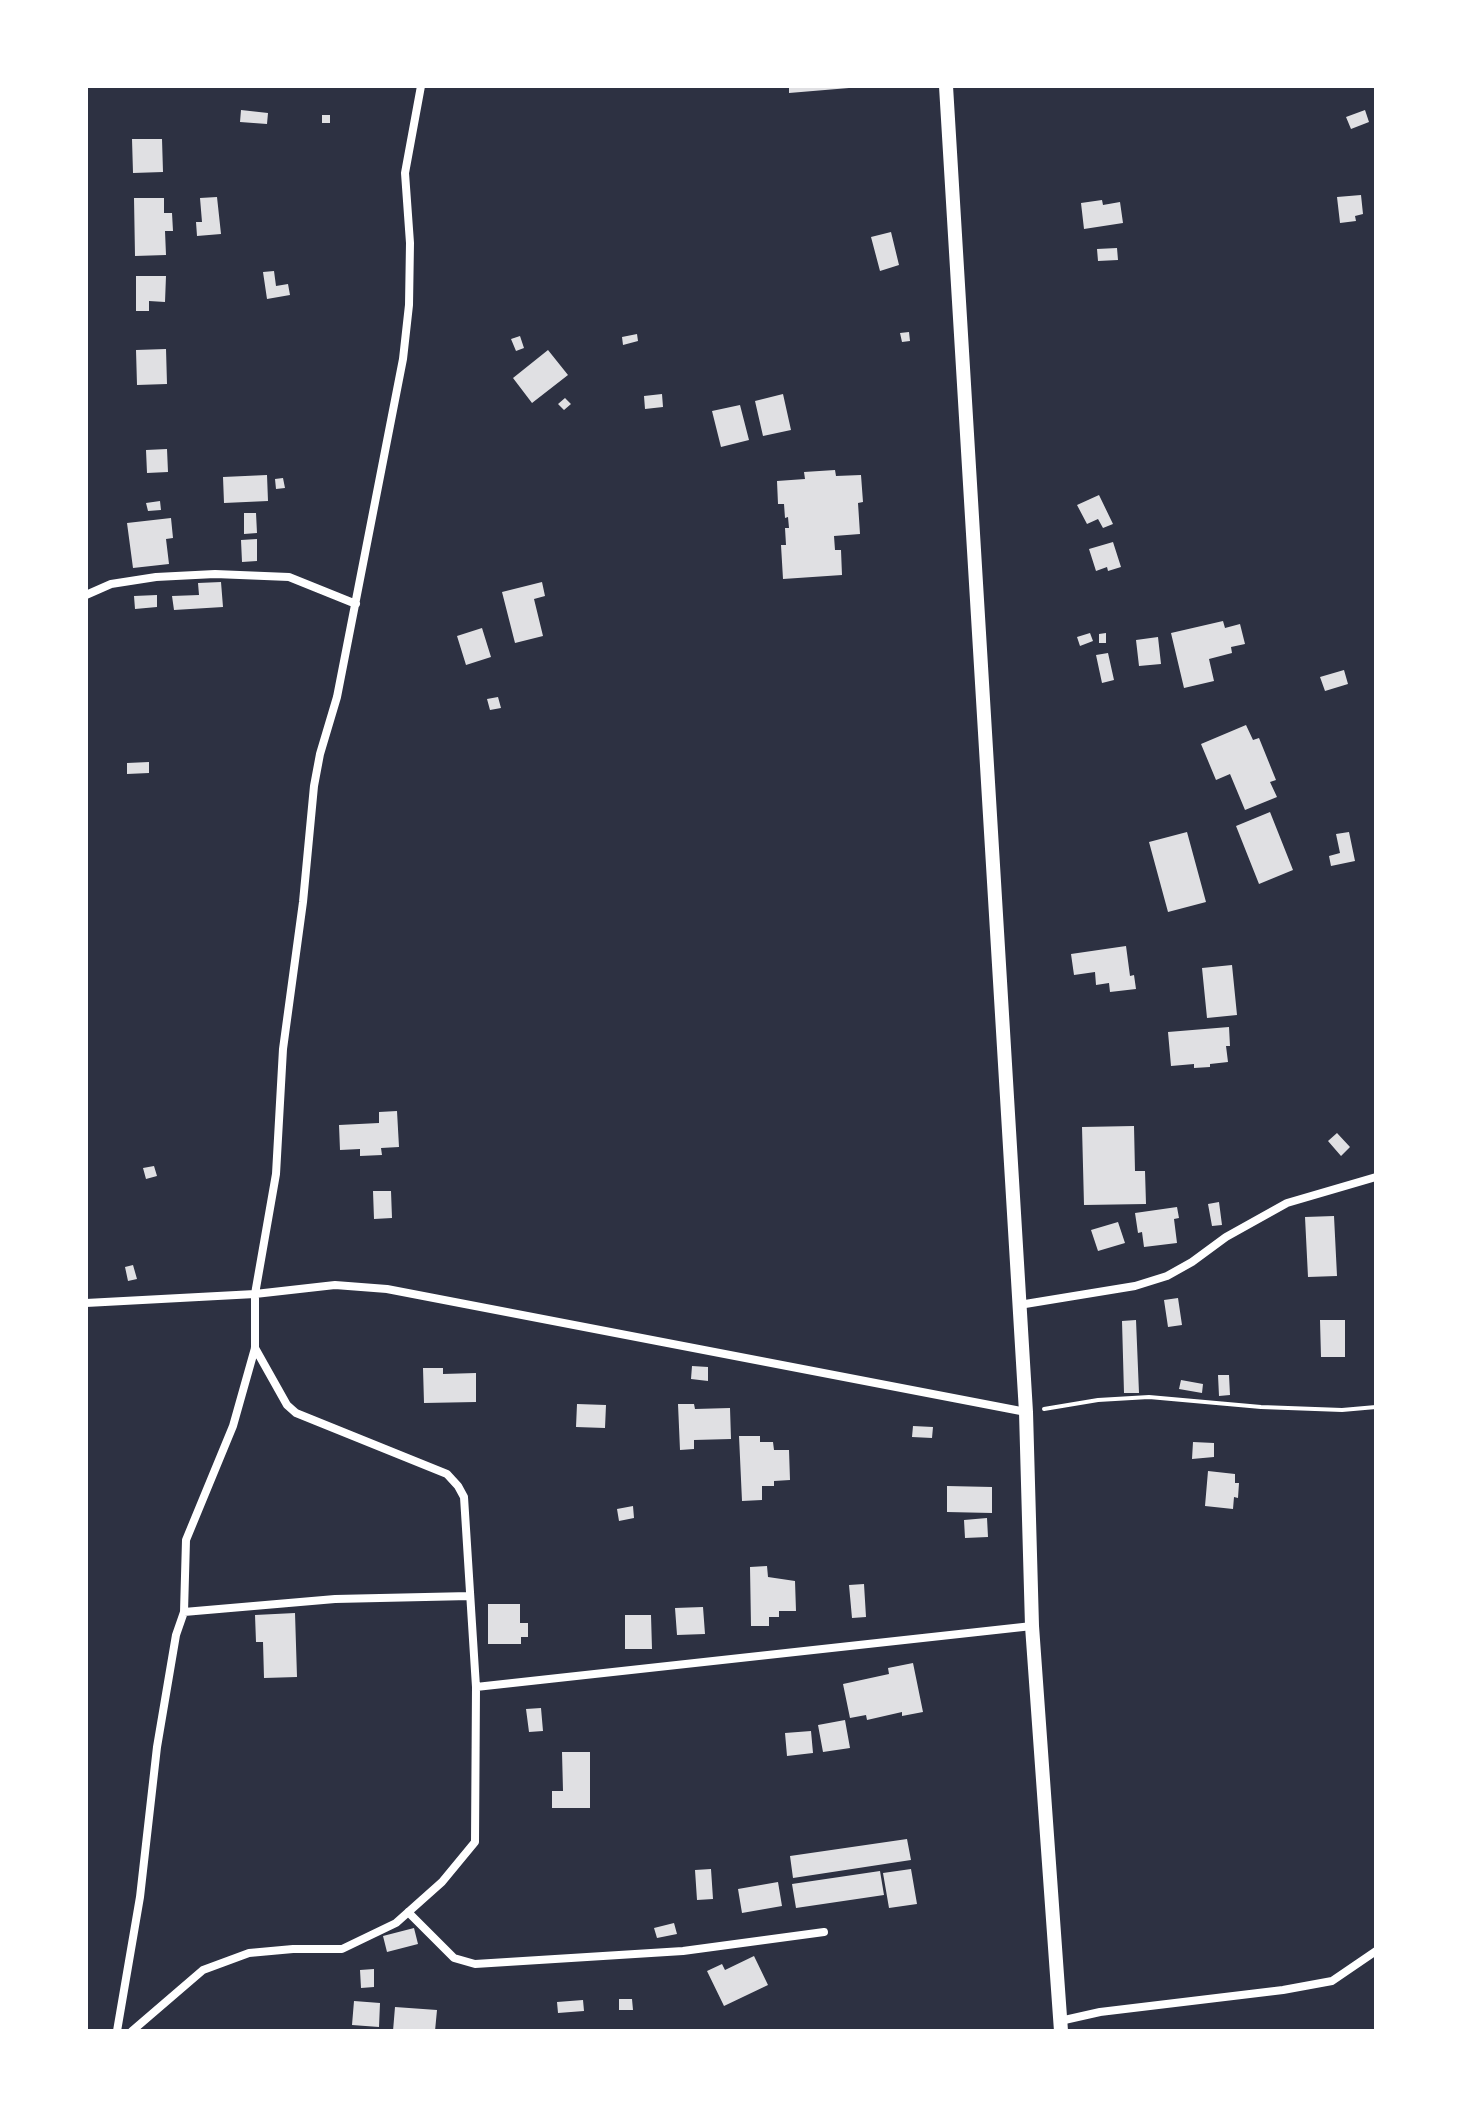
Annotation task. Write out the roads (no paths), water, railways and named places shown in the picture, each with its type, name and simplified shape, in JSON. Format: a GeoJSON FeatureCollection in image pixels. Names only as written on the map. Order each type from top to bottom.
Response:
{"type":"FeatureCollection","features":[{"type":"Feature","properties":{"kind":"street"},"geometry":{"type":"LineString","coordinates":[[117,2031],[140,1897],[160,1733],[176,1635],[184,1612],[186,1540],[233,1426],[255,1348],[255,1294],[276,1174],[283,1049],[314,786],[356,604],[406,332],[410,243],[405,173],[421,86]]}},
{"type":"Feature","properties":{"kind":"street"},"geometry":{"type":"LineString","coordinates":[[946,86],[1026,1412],[1032,1626],[1060,2026],[1100,2012],[1283,1990],[1332,1981],[1376,1951]]}},
{"type":"Feature","properties":{"kind":"street"},"geometry":{"type":"LineString","coordinates":[[86,595],[111,584],[156,577],[215,574],[289,577],[356,604]]}},
{"type":"Feature","properties":{"kind":"street"},"geometry":{"type":"LineString","coordinates":[[1019,1305],[1135,1286],[1167,1276],[1226,1237],[1287,1203],[1376,1177]]}},
{"type":"Feature","properties":{"kind":"street"},"geometry":{"type":"LineString","coordinates":[[86,1303],[255,1294],[335,1285],[387,1289],[1026,1412]]}},
{"type":"Feature","properties":{"kind":"street"},"geometry":{"type":"LineString","coordinates":[[132,2031],[203,1970],[249,1953],[342,1949],[396,1923],[442,1882],[475,1842],[476,1687],[464,1497],[447,1474],[296,1413],[287,1405],[255,1348]]}},
{"type":"Feature","properties":{"kind":"street"},"geometry":{"type":"LineString","coordinates":[[184,1612],[335,1599],[470,1596]]}},
{"type":"Feature","properties":{"kind":"street"},"geometry":{"type":"LineString","coordinates":[[476,1687],[1032,1626]]}},
{"type":"Feature","properties":{"kind":"street"},"geometry":{"type":"LineString","coordinates":[[408,1912],[454,1958],[475,1964],[683,1951],[824,1932]]}}]}
